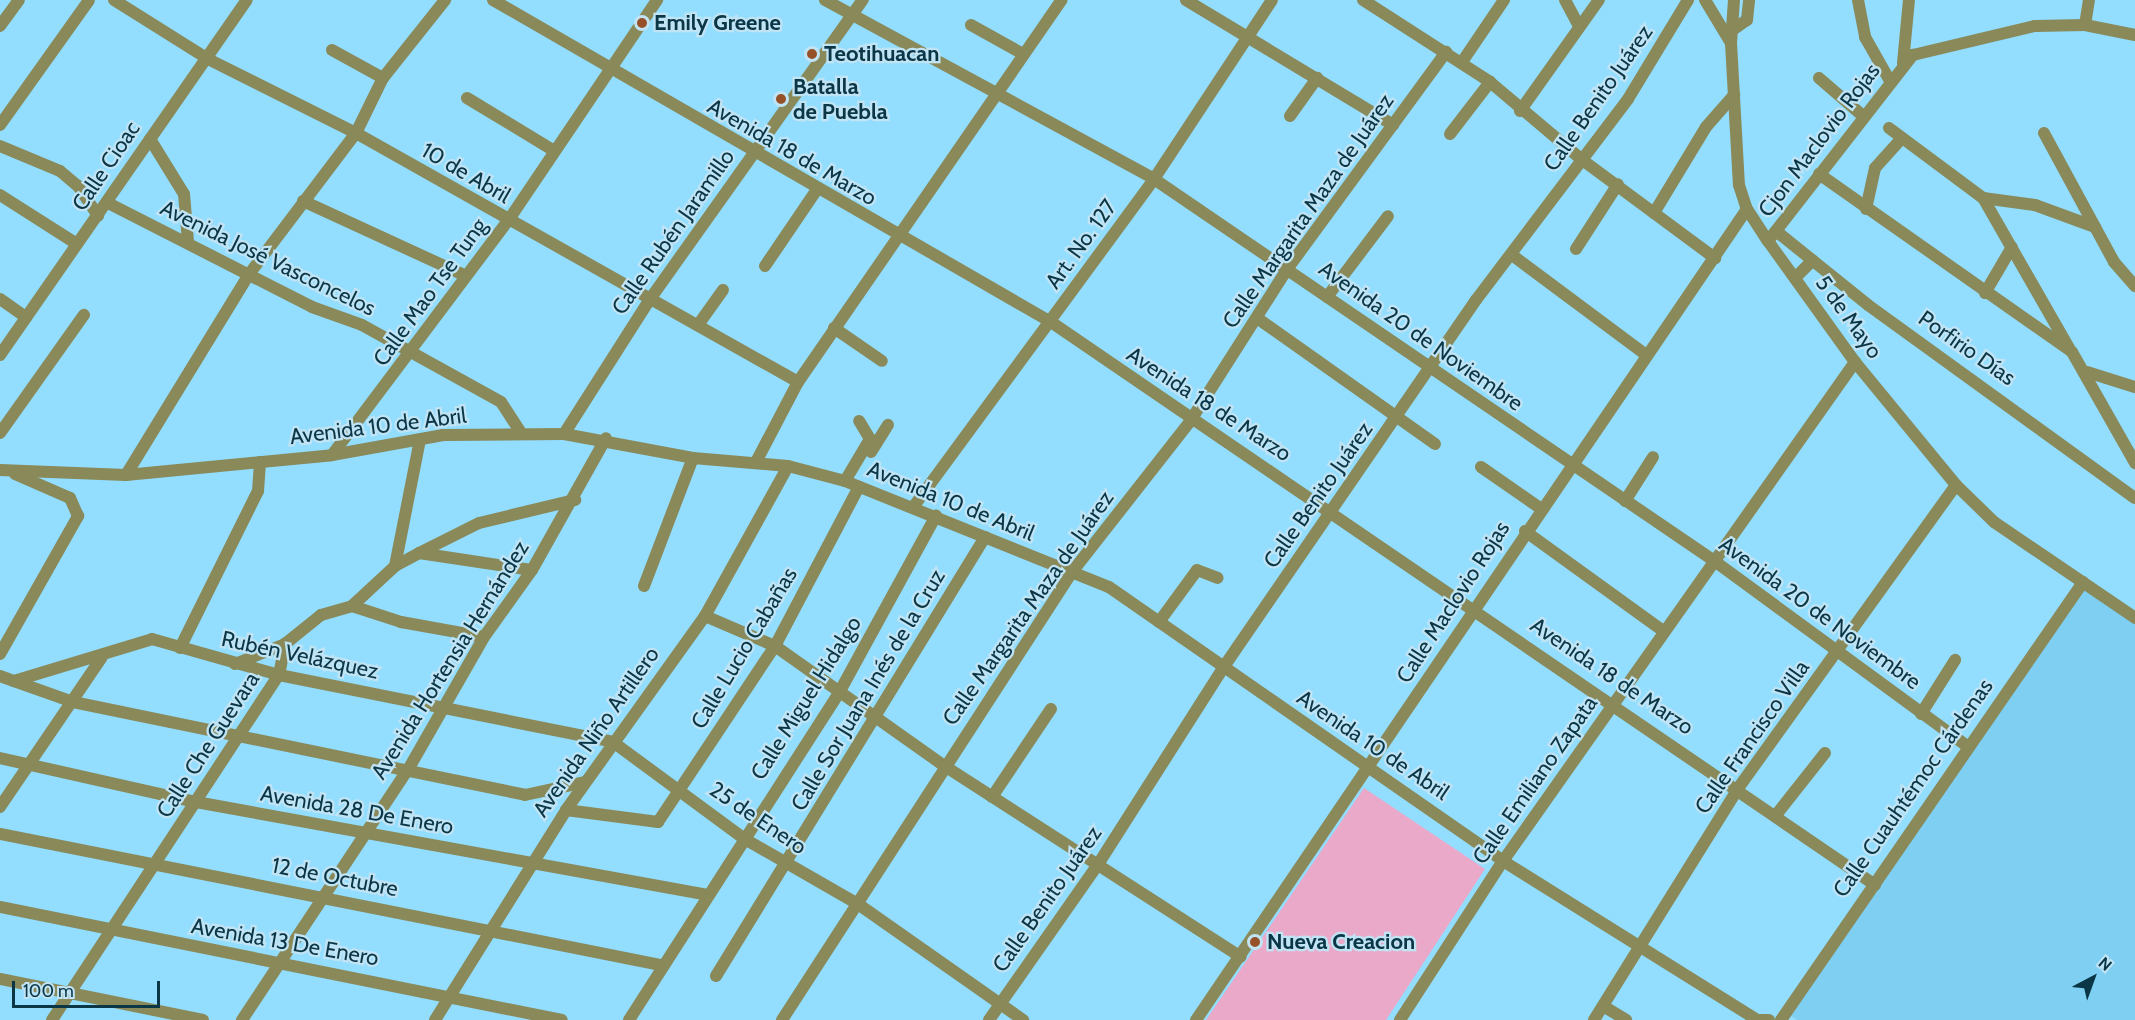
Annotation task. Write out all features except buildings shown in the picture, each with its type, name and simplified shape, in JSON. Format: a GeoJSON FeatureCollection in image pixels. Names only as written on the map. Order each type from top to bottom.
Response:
{"type":"FeatureCollection","features":[{"type":"Feature","properties":{"kind":"street"},"geometry":{"type":"LineString","coordinates":[[0,26],[19,0]]}},
{"type":"Feature","properties":{"kind":"street"},"geometry":{"type":"LineString","coordinates":[[0,125],[89,0]]}},
{"type":"Feature","properties":{"kind":"street","name":"10 de Abril"},"geometry":{"type":"LineString","coordinates":[[114,0],[208,59],[356,133],[648,302],[698,325],[798,382]]}},
{"type":"Feature","properties":{"kind":"street","name":"Calle Cioac"},"geometry":{"type":"LineString","coordinates":[[0,354],[108,203],[248,0]]}},
{"type":"Feature","properties":{"kind":"street"},"geometry":{"type":"LineString","coordinates":[[126,475],[250,273],[356,133],[383,78],[445,0]]}},
{"type":"Feature","properties":{"kind":"street","name":"Avenida 18 de Marzo"},"geometry":{"type":"LineString","coordinates":[[493,0],[608,71],[816,191],[897,234],[1051,322],[1191,420],[1333,512],[1738,787],[1875,885]]}},
{"type":"Feature","properties":{"kind":"street","name":"Calle Mao Tse Tung"},"geometry":{"type":"LineString","coordinates":[[332,455],[412,355],[466,276],[508,221],[553,150],[657,0]]}},
{"type":"Feature","properties":{"kind":"street","name":"Avenida 20 de Noviembre"},"geometry":{"type":"LineString","coordinates":[[825,0],[1154,179],[1288,268],[1430,371],[1713,560],[1967,746]]}},
{"type":"Feature","properties":{"kind":"street","name":"Calle Rubén Jaramillo"},"geometry":{"type":"LineString","coordinates":[[564,434],[648,302],[863,0]]}},
{"type":"Feature","properties":{"kind":"street"},"geometry":{"type":"LineString","coordinates":[[756,462],[798,382],[897,234],[998,94],[1023,54],[1062,0]]}},
{"type":"Feature","properties":{"kind":"street"},"geometry":{"type":"LineString","coordinates":[[1186,0],[1248,34],[1393,125]]}},
{"type":"Feature","properties":{"kind":"street","name":"Art. No. 127"},"geometry":{"type":"LineString","coordinates":[[914,506],[1154,179],[1272,0]]}},
{"type":"Feature","properties":{"kind":"street"},"geometry":{"type":"LineString","coordinates":[[1363,0],[1490,82],[1520,111],[1581,159],[1618,184],[1715,258]]}},
{"type":"Feature","properties":{"kind":"street"},"geometry":{"type":"LineString","coordinates":[[1462,62],[1504,0]]}},
{"type":"Feature","properties":{"kind":"street"},"geometry":{"type":"LineString","coordinates":[[1565,0],[1580,26]]}},
{"type":"Feature","properties":{"kind":"street"},"geometry":{"type":"LineString","coordinates":[[1520,111],[1599,0]]}},
{"type":"Feature","properties":{"kind":"street","name":"Calle Benito Juárez"},"geometry":{"type":"LineString","coordinates":[[989,1020],[1097,866],[1223,668],[1512,255],[1581,159],[1628,99],[1688,0]]}},
{"type":"Feature","properties":{"kind":"street"},"geometry":{"type":"LineString","coordinates":[[1705,0],[1731,37],[1747,20],[1749,0]]}},
{"type":"Feature","properties":{"kind":"street","name":"5 de Mayo"},"geometry":{"type":"LineString","coordinates":[[1734,0],[1731,37],[1737,169],[1747,209],[1772,236],[1795,278],[1855,362],[1956,485],[1995,522],[2135,618]]}},
{"type":"Feature","properties":{"kind":"street"},"geometry":{"type":"LineString","coordinates":[[1858,0],[1865,37],[1890,81]]}},
{"type":"Feature","properties":{"kind":"street"},"geometry":{"type":"LineString","coordinates":[[1903,63],[1909,0]]}},
{"type":"Feature","properties":{"kind":"street"},"geometry":{"type":"LineString","coordinates":[[2085,26],[2089,0]]}},
{"type":"Feature","properties":{"kind":"street"},"geometry":{"type":"LineString","coordinates":[[971,25],[1023,54]]}},
{"type":"Feature","properties":{"kind":"street"},"geometry":{"type":"LineString","coordinates":[[1903,63],[1930,50],[2035,26],[2085,26],[2135,35]]}},
{"type":"Feature","properties":{"kind":"street"},"geometry":{"type":"LineString","coordinates":[[332,50],[383,78]]}},
{"type":"Feature","properties":{"kind":"street","name":"Calle Margarita Maza de Juárez"},"geometry":{"type":"LineString","coordinates":[[782,1020],[858,904],[944,765],[1072,572],[1191,420],[1288,268],[1446,52]]}},
{"type":"Feature","properties":{"kind":"street","name":"Cjon Maclovio Rojas"},"geometry":{"type":"LineString","coordinates":[[1772,236],[1903,63]]}},
{"type":"Feature","properties":{"kind":"street"},"geometry":{"type":"LineString","coordinates":[[1290,116],[1317,78]]}},
{"type":"Feature","properties":{"kind":"street"},"geometry":{"type":"LineString","coordinates":[[1819,78],[1863,116]]}},
{"type":"Feature","properties":{"kind":"street"},"geometry":{"type":"LineString","coordinates":[[1450,134],[1490,82]]}},
{"type":"Feature","properties":{"kind":"street"},"geometry":{"type":"LineString","coordinates":[[1654,213],[1706,127],[1734,94]]}},
{"type":"Feature","properties":{"kind":"street"},"geometry":{"type":"LineString","coordinates":[[467,99],[553,150]]}},
{"type":"Feature","properties":{"kind":"street"},"geometry":{"type":"LineString","coordinates":[[1889,128],[1983,198],[2072,352],[2088,372],[2135,463]]}},
{"type":"Feature","properties":{"kind":"street"},"geometry":{"type":"LineString","coordinates":[[2044,133],[2096,227],[2135,286]]}},
{"type":"Feature","properties":{"kind":"street"},"geometry":{"type":"LineString","coordinates":[[1866,209],[1875,168],[1902,138]]}},
{"type":"Feature","properties":{"kind":"street"},"geometry":{"type":"LineString","coordinates":[[150,139],[188,204],[188,243]]}},
{"type":"Feature","properties":{"kind":"street"},"geometry":{"type":"LineString","coordinates":[[0,146],[60,171],[78,186],[98,216]]}},
{"type":"Feature","properties":{"kind":"street"},"geometry":{"type":"LineString","coordinates":[[1819,174],[1985,294],[2072,352]]}},
{"type":"Feature","properties":{"kind":"street"},"geometry":{"type":"LineString","coordinates":[[1576,249],[1618,184]]}},
{"type":"Feature","properties":{"kind":"street"},"geometry":{"type":"LineString","coordinates":[[765,266],[816,191]]}},
{"type":"Feature","properties":{"kind":"street"},"geometry":{"type":"LineString","coordinates":[[0,195],[77,244]]}},
{"type":"Feature","properties":{"kind":"street"},"geometry":{"type":"LineString","coordinates":[[1983,198],[2035,205],[2096,227]]}},
{"type":"Feature","properties":{"kind":"street"},"geometry":{"type":"LineString","coordinates":[[303,201],[466,276]]}},
{"type":"Feature","properties":{"kind":"street","name":"Avenida José Vasconcelos"},"geometry":{"type":"LineString","coordinates":[[108,203],[501,402],[521,434]]}},
{"type":"Feature","properties":{"kind":"street","name":"Calle Maclovio Rojas"},"geometry":{"type":"LineString","coordinates":[[1196,1020],[1371,767],[1472,607],[1569,463],[1715,258],[1747,209]]}},
{"type":"Feature","properties":{"kind":"street"},"geometry":{"type":"LineString","coordinates":[[1327,297],[1388,216]]}},
{"type":"Feature","properties":{"kind":"street","name":"Porfirio Días"},"geometry":{"type":"LineString","coordinates":[[1772,236],[1813,260],[2135,498]]}},
{"type":"Feature","properties":{"kind":"street"},"geometry":{"type":"LineString","coordinates":[[1985,294],[2012,247]]}},
{"type":"Feature","properties":{"kind":"street"},"geometry":{"type":"LineString","coordinates":[[1512,255],[1646,355]]}},
{"type":"Feature","properties":{"kind":"street"},"geometry":{"type":"LineString","coordinates":[[1795,278],[1813,260]]}},
{"type":"Feature","properties":{"kind":"street"},"geometry":{"type":"LineString","coordinates":[[698,325],[723,290]]}},
{"type":"Feature","properties":{"kind":"street"},"geometry":{"type":"LineString","coordinates":[[0,299],[26,317]]}},
{"type":"Feature","properties":{"kind":"street"},"geometry":{"type":"LineString","coordinates":[[0,433],[84,315]]}},
{"type":"Feature","properties":{"kind":"street"},"geometry":{"type":"LineString","coordinates":[[1257,318],[1435,444]]}},
{"type":"Feature","properties":{"kind":"street"},"geometry":{"type":"LineString","coordinates":[[834,328],[882,362]]}},
{"type":"Feature","properties":{"kind":"street","name":"Calle Emiliano Zapata"},"geometry":{"type":"LineString","coordinates":[[1400,1020],[1503,861],[1713,560],[1855,362]]}},
{"type":"Feature","properties":{"kind":"street"},"geometry":{"type":"LineString","coordinates":[[2088,372],[2135,387]]}},
{"type":"Feature","properties":{"kind":"street"},"geometry":{"type":"LineString","coordinates":[[852,484],[870,439],[859,421]]}},
{"type":"Feature","properties":{"kind":"street"},"geometry":{"type":"LineString","coordinates":[[852,484],[888,425]]}},
{"type":"Feature","properties":{"kind":"street","name":"Avenida 10 de Abril"},"geometry":{"type":"LineString","coordinates":[[4,470],[126,475],[332,455],[420,440],[564,434],[606,438],[693,458],[788,466],[852,484],[914,506],[1108,587],[1223,668],[1371,767],[1503,861],[1639,951],[1757,1020]]}},
{"type":"Feature","properties":{"kind":"street","name":"Avenida Hortensia Hernández"},"geometry":{"type":"LineString","coordinates":[[242,1020],[320,895],[409,768],[447,706],[484,637],[532,570],[575,500],[606,438]]}},
{"type":"Feature","properties":{"kind":"street"},"geometry":{"type":"LineString","coordinates":[[395,566],[420,440]]}},
{"type":"Feature","properties":{"kind":"street"},"geometry":{"type":"LineString","coordinates":[[1625,501],[1653,457]]}},
{"type":"Feature","properties":{"kind":"street"},"geometry":{"type":"LineString","coordinates":[[644,586],[693,458]]}},
{"type":"Feature","properties":{"kind":"street"},"geometry":{"type":"LineString","coordinates":[[180,648],[258,491],[260,462]]}},
{"type":"Feature","properties":{"kind":"street","name":"Avenida Niño Artillero"},"geometry":{"type":"LineString","coordinates":[[435,1020],[454,994],[566,810],[705,616],[788,466]]}},
{"type":"Feature","properties":{"kind":"street"},"geometry":{"type":"LineString","coordinates":[[1480,466],[1540,508]]}},
{"type":"Feature","properties":{"kind":"street"},"geometry":{"type":"LineString","coordinates":[[0,654],[78,516],[70,498],[4,470]]}},
{"type":"Feature","properties":{"kind":"street","name":"Calle Lucio Cabañas"},"geometry":{"type":"LineString","coordinates":[[566,810],[654,825],[680,791],[775,646],[852,484]]}},
{"type":"Feature","properties":{"kind":"street","name":"Calle Francisco Villa"},"geometry":{"type":"LineString","coordinates":[[1594,1020],[1639,951],[1738,787],[1956,485]]}},
{"type":"Feature","properties":{"kind":"street"},"geometry":{"type":"LineString","coordinates":[[235,664],[285,644],[321,615],[352,606],[395,566],[479,523],[575,500]]}},
{"type":"Feature","properties":{"kind":"street","name":"Calle Miguel Hidalgo"},"geometry":{"type":"LineString","coordinates":[[629,1020],[661,965],[840,691],[936,516]]}},
{"type":"Feature","properties":{"kind":"street"},"geometry":{"type":"LineString","coordinates":[[1525,531],[1663,632]]}},
{"type":"Feature","properties":{"kind":"street","name":"Calle Sor Juana Inés de la Cruz"},"geometry":{"type":"LineString","coordinates":[[716,976],[985,537]]}},
{"type":"Feature","properties":{"kind":"street"},"geometry":{"type":"LineString","coordinates":[[419,553],[532,570]]}},
{"type":"Feature","properties":{"kind":"street"},"geometry":{"type":"LineString","coordinates":[[1159,622],[1197,570],[1218,578]]}},
{"type":"Feature","properties":{"kind":"street","name":"Calle Cuauhtémoc Cárdenas"},"geometry":{"type":"LineString","coordinates":[[1780,1020],[1834,937],[1875,885],[1967,746],[2083,582]]}},
{"type":"Feature","properties":{"kind":"street"},"geometry":{"type":"LineString","coordinates":[[352,606],[484,637]]}},
{"type":"Feature","properties":{"kind":"street"},"geometry":{"type":"LineString","coordinates":[[705,616],[775,646],[944,765],[1241,957]]}},
{"type":"Feature","properties":{"kind":"street","name":"Rubén Velázquez"},"geometry":{"type":"LineString","coordinates":[[14,681],[102,657],[138,640],[180,648],[279,675],[447,706]]}},
{"type":"Feature","properties":{"kind":"street","name":"Calle Che Guevara"},"geometry":{"type":"LineString","coordinates":[[52,1020],[279,675],[285,644]]}},
{"type":"Feature","properties":{"kind":"street"},"geometry":{"type":"LineString","coordinates":[[0,807],[31,766],[102,657]]}},
{"type":"Feature","properties":{"kind":"street"},"geometry":{"type":"LineString","coordinates":[[1921,714],[1955,660]]}},
{"type":"Feature","properties":{"kind":"street"},"geometry":{"type":"LineString","coordinates":[[0,676],[73,702],[237,738],[409,768],[525,795],[585,782]]}},
{"type":"Feature","properties":{"kind":"street","name":"25 de Enero"},"geometry":{"type":"LineString","coordinates":[[447,706],[613,742],[743,838],[858,904],[1023,1020]]}},
{"type":"Feature","properties":{"kind":"street"},"geometry":{"type":"LineString","coordinates":[[992,797],[1051,709]]}},
{"type":"Feature","properties":{"kind":"street"},"geometry":{"type":"LineString","coordinates":[[1776,815],[1825,753]]}},
{"type":"Feature","properties":{"kind":"street","name":"Avenida 28 De Enero"},"geometry":{"type":"LineString","coordinates":[[0,758],[196,802],[362,833],[533,861],[708,895]]}},
{"type":"Feature","properties":{"kind":"street","name":"12 de Octubre"},"geometry":{"type":"LineString","coordinates":[[0,834],[495,928],[661,965]]}},
{"type":"Feature","properties":{"kind":"street","name":"Avenida 13 De Enero"},"geometry":{"type":"LineString","coordinates":[[0,907],[109,932],[454,994],[562,1020]]}},
{"type":"Feature","properties":{"kind":"street"},"geometry":{"type":"LineString","coordinates":[[0,979],[203,1020]]}},
{"type":"Feature","properties":{"kind":"street"},"geometry":{"type":"LineString","coordinates":[[1603,1006],[1626,1020]]}},
{"type":"Feature","properties":{"kind":"street"},"geometry":{"type":"LineString","coordinates":[[1757,1020],[1769,1020]]}},
{"type":"Feature","properties":{"kind":"shaded area"},"geometry":{"type":"Polygon","coordinates":[[[2083,588],[2135,624],[2135,1020],[1797,1020],[1790,1015],[2083,588]]]}},
{"type":"Feature","properties":{"kind":"shaded area"},"geometry":{"type":"Polygon","coordinates":[[[1364,788],[1485,869],[1386,1020],[1206,1020],[1364,788]]]}},
{"type":"Feature","properties":{"kind":"place","name":"Emily Greene"},"geometry":{"type":"Point","coordinates":[642,23]}},
{"type":"Feature","properties":{"kind":"place","name":"Teotihuacan"},"geometry":{"type":"Point","coordinates":[812,54]}},
{"type":"Feature","properties":{"kind":"place","name":"Batalla de Puebla"},"geometry":{"type":"Point","coordinates":[781,99]}},
{"type":"Feature","properties":{"kind":"place","name":"Nueva Creacion"},"geometry":{"type":"Point","coordinates":[1255,942]}}]}
